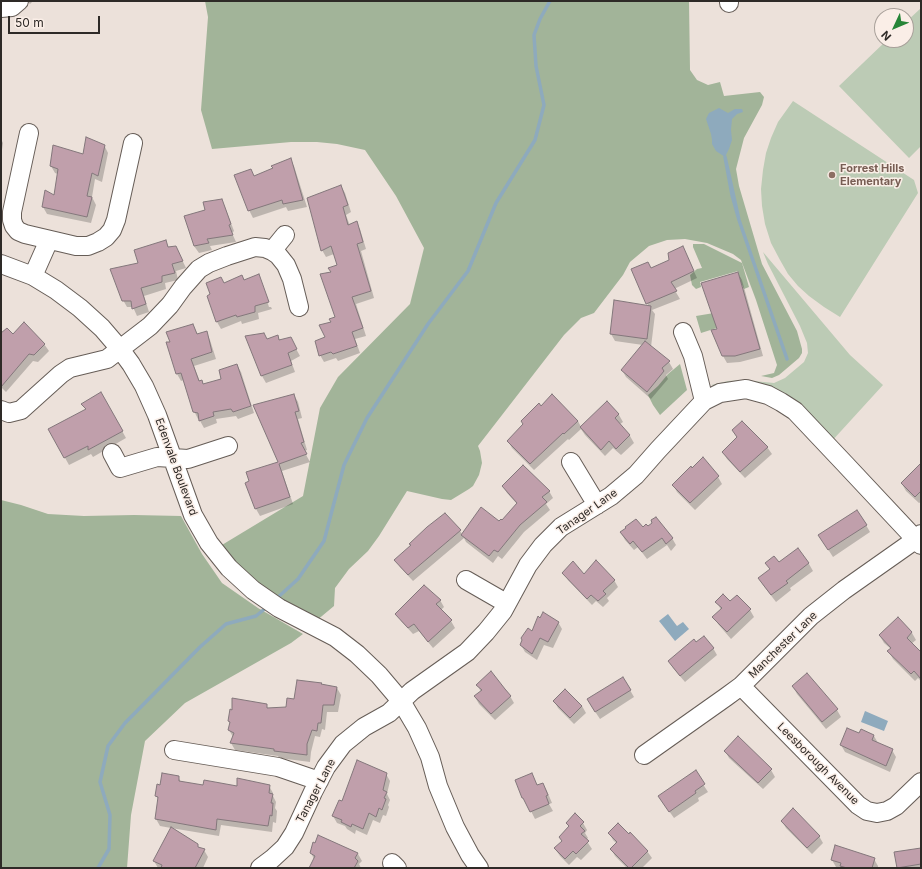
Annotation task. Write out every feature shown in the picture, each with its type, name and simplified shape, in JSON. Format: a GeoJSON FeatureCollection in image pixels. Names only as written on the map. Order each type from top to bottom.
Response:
{"type":"FeatureCollection","features":[{"type":"Feature","properties":{"kind":"street"},"geometry":{"type":"LineString","coordinates":[[1,8],[12,7],[19,1]]}},
{"type":"Feature","properties":{"kind":"street"},"geometry":{"type":"LineString","coordinates":[[29,133],[12,212],[14,226],[25,234],[76,246],[88,246],[98,242],[106,237],[112,230],[116,220],[133,143]]}},
{"type":"Feature","properties":{"kind":"street"},"geometry":{"type":"LineString","coordinates":[[272,251],[285,235]]}},
{"type":"Feature","properties":{"kind":"street"},"geometry":{"type":"LineString","coordinates":[[33,276],[49,240]]}},
{"type":"Feature","properties":{"kind":"street"},"geometry":{"type":"LineString","coordinates":[[1,410],[9,413],[21,410],[60,374],[70,368],[107,359],[150,326],[170,305],[198,269],[227,256],[255,247],[265,248],[278,255],[286,265],[292,279],[299,307]]}},
{"type":"Feature","properties":{"kind":"street","name":"Edenvale Boulevard"},"geometry":{"type":"LineString","coordinates":[[1,264],[33,276],[56,290],[80,308],[102,328],[120,349],[144,386],[157,415],[193,515],[209,542],[229,568],[253,590],[279,608],[335,637],[357,654],[378,674],[401,701],[417,728],[430,757],[438,786],[456,827],[470,855],[479,868]]}},
{"type":"Feature","properties":{"kind":"street"},"geometry":{"type":"LineString","coordinates":[[683,332],[693,356],[704,401]]}},
{"type":"Feature","properties":{"kind":"street","name":"Tanager Lane"},"geometry":{"type":"LineString","coordinates":[[260,868],[285,847],[294,833],[326,767],[343,744],[364,727],[389,713],[412,691],[467,652],[486,632],[502,611],[528,565],[543,545],[561,527],[611,496],[636,475],[704,401],[720,393],[746,389],[768,395],[795,412],[919,540]]}},
{"type":"Feature","properties":{"kind":"street"},"geometry":{"type":"LineString","coordinates":[[112,453],[120,468],[157,457],[188,459],[228,446]]}},
{"type":"Feature","properties":{"kind":"street"},"geometry":{"type":"LineString","coordinates":[[571,462],[597,505]]}},
{"type":"Feature","properties":{"kind":"street","name":"Manchester Lane"},"geometry":{"type":"LineString","coordinates":[[644,755],[741,686],[811,616],[844,590],[919,540]]}},
{"type":"Feature","properties":{"kind":"street"},"geometry":{"type":"LineString","coordinates":[[466,580],[506,603]]}},
{"type":"Feature","properties":{"kind":"street","name":"Leesborough Avenue"},"geometry":{"type":"LineString","coordinates":[[741,686],[858,805],[866,811],[877,813],[887,811],[896,806],[921,782]]}},
{"type":"Feature","properties":{"kind":"street"},"geometry":{"type":"LineString","coordinates":[[174,750],[278,767],[319,781]]}},
{"type":"Feature","properties":{"kind":"street","name":"Edenvale Boulevard"},"geometry":{"type":"LineString","coordinates":[[456,827],[490,868]]}},
{"type":"Feature","properties":{"kind":"green space"},"geometry":{"type":"Polygon","coordinates":[[[205,1],[689,1],[690,70],[697,80],[708,85],[720,82],[724,96],[760,92],[764,97],[762,105],[744,138],[736,169],[739,186],[762,264],[797,331],[802,353],[799,358],[779,375],[772,378],[761,376],[774,373],[777,365],[756,300],[741,260],[733,254],[707,243],[685,239],[667,240],[649,246],[630,262],[623,275],[594,313],[581,318],[564,335],[478,446],[482,463],[479,475],[473,486],[451,500],[407,491],[368,551],[349,569],[335,588],[334,606],[316,621],[207,554],[303,496],[320,408],[338,377],[410,304],[424,248],[396,196],[365,150],[337,144],[317,142],[291,142],[212,149],[201,110],[208,17],[205,1]]]}},
{"type":"Feature","properties":{"kind":"green space"},"geometry":{"type":"Polygon","coordinates":[[[921,8],[921,146],[909,158],[839,86],[879,48],[914,48],[914,15],[921,8]]]}},
{"type":"Feature","properties":{"kind":"green space"},"geometry":{"type":"Polygon","coordinates":[[[793,101],[914,180],[918,193],[840,317],[809,296],[788,274],[771,243],[765,224],[761,189],[766,153],[778,122],[793,101]]]}},
{"type":"Feature","properties":{"kind":"green space"},"geometry":{"type":"Polygon","coordinates":[[[693,244],[704,244],[742,263],[749,287],[744,289],[738,271],[700,282],[701,287],[696,289],[692,285],[690,275],[697,269],[702,268],[693,244]]]}},
{"type":"Feature","properties":{"kind":"green space"},"geometry":{"type":"Polygon","coordinates":[[[763,252],[850,355],[883,385],[831,442],[793,402],[711,385],[728,381],[743,380],[774,383],[785,378],[804,362],[808,353],[807,343],[800,326],[763,252]]]}},
{"type":"Feature","properties":{"kind":"green space"},"geometry":{"type":"Polygon","coordinates":[[[720,312],[723,326],[701,333],[696,316],[720,312]]]}},
{"type":"Feature","properties":{"kind":"green space"},"geometry":{"type":"Polygon","coordinates":[[[680,364],[687,390],[660,415],[648,395],[680,364]]]}},
{"type":"Feature","properties":{"kind":"green space"},"geometry":{"type":"Polygon","coordinates":[[[1,500],[48,514],[84,516],[181,516],[202,554],[222,583],[258,608],[303,634],[291,643],[185,703],[145,741],[131,815],[127,868],[1,868],[1,500]]]}},
{"type":"Feature","properties":{"kind":"water"},"geometry":{"type":"Polygon","coordinates":[[[719,108],[728,113],[735,109],[742,109],[743,112],[737,114],[732,119],[732,140],[725,157],[716,151],[712,144],[711,134],[706,119],[709,113],[719,108]]]}},
{"type":"Feature","properties":{"kind":"water"},"geometry":{"type":"Polygon","coordinates":[[[668,614],[677,626],[683,622],[689,629],[675,641],[659,621],[668,614]]]}},
{"type":"Feature","properties":{"kind":"water"},"geometry":{"type":"Polygon","coordinates":[[[865,711],[888,721],[884,731],[861,722],[865,711]]]}},
{"type":"Feature","properties":{"kind":"building"},"geometry":{"type":"Polygon","coordinates":[[[86,137],[105,145],[98,176],[92,173],[87,196],[92,197],[87,217],[42,207],[45,190],[54,195],[58,169],[50,166],[53,145],[83,154],[86,137]]]}},
{"type":"Feature","properties":{"kind":"building"},"geometry":{"type":"Polygon","coordinates":[[[291,158],[303,200],[283,204],[282,200],[248,211],[234,175],[251,169],[254,176],[273,168],[271,166],[291,158]]]}},
{"type":"Feature","properties":{"kind":"building"},"geometry":{"type":"Polygon","coordinates":[[[341,185],[348,205],[343,207],[348,225],[357,221],[363,242],[357,244],[371,291],[352,297],[363,328],[352,332],[357,346],[333,354],[331,352],[319,356],[315,341],[325,337],[319,325],[331,322],[329,319],[335,317],[320,274],[331,272],[328,268],[337,265],[331,246],[321,251],[307,198],[341,185]]]}},
{"type":"Feature","properties":{"kind":"building"},"geometry":{"type":"Polygon","coordinates":[[[222,199],[231,224],[229,225],[233,235],[207,239],[209,243],[194,246],[184,216],[205,210],[203,202],[222,199]]]}},
{"type":"Feature","properties":{"kind":"building"},"geometry":{"type":"Polygon","coordinates":[[[166,240],[168,247],[176,246],[183,261],[172,264],[175,273],[162,276],[162,282],[141,288],[146,304],[132,309],[131,301],[122,301],[110,269],[138,263],[134,250],[166,240]]]}},
{"type":"Feature","properties":{"kind":"building"},"geometry":{"type":"Polygon","coordinates":[[[683,246],[694,271],[671,282],[677,291],[646,304],[631,269],[648,262],[651,268],[669,260],[668,253],[683,246]]]}},
{"type":"Feature","properties":{"kind":"building"},"geometry":{"type":"Polygon","coordinates":[[[738,272],[760,349],[735,356],[722,356],[711,330],[717,329],[701,283],[738,272]]]}},
{"type":"Feature","properties":{"kind":"building"},"geometry":{"type":"Polygon","coordinates":[[[259,274],[269,302],[255,306],[255,312],[237,317],[236,315],[216,322],[207,296],[210,294],[206,283],[221,277],[224,283],[242,275],[244,280],[259,274]]]}},
{"type":"Feature","properties":{"kind":"building"},"geometry":{"type":"Polygon","coordinates":[[[614,300],[651,306],[647,339],[610,334],[614,300]]]}},
{"type":"Feature","properties":{"kind":"building"},"geometry":{"type":"Polygon","coordinates":[[[24,322],[45,344],[34,355],[29,354],[1,387],[1,333],[7,328],[13,334],[24,322]]]}},
{"type":"Feature","properties":{"kind":"building"},"geometry":{"type":"Polygon","coordinates":[[[193,324],[197,334],[207,331],[212,352],[191,359],[199,381],[202,380],[203,384],[221,379],[219,370],[237,364],[251,406],[233,412],[231,409],[213,412],[214,416],[199,421],[198,413],[193,412],[181,373],[176,374],[166,342],[170,342],[166,332],[193,324]]]}},
{"type":"Feature","properties":{"kind":"building"},"geometry":{"type":"Polygon","coordinates":[[[264,333],[267,339],[278,335],[279,340],[291,337],[297,349],[288,353],[292,365],[261,376],[245,336],[264,333]]]}},
{"type":"Feature","properties":{"kind":"building"},"geometry":{"type":"Polygon","coordinates":[[[645,341],[670,361],[662,368],[664,371],[647,392],[621,370],[645,341]]]}},
{"type":"Feature","properties":{"kind":"building"},"geometry":{"type":"Polygon","coordinates":[[[101,392],[123,431],[88,450],[88,446],[64,458],[48,429],[86,409],[81,404],[101,392]]]}},
{"type":"Feature","properties":{"kind":"building"},"geometry":{"type":"Polygon","coordinates":[[[294,394],[299,411],[295,412],[304,442],[301,443],[307,454],[279,464],[290,497],[255,509],[245,483],[249,481],[246,472],[278,462],[253,405],[294,394]]]}},
{"type":"Feature","properties":{"kind":"building"},"geometry":{"type":"Polygon","coordinates":[[[552,394],[578,421],[530,464],[507,441],[523,424],[521,421],[539,403],[541,406],[552,394]]]}},
{"type":"Feature","properties":{"kind":"building"},"geometry":{"type":"Polygon","coordinates":[[[607,401],[619,414],[615,418],[630,435],[616,449],[609,441],[601,450],[580,427],[607,401]]]}},
{"type":"Feature","properties":{"kind":"building"},"geometry":{"type":"Polygon","coordinates":[[[742,421],[768,447],[740,472],[722,452],[737,437],[732,430],[742,421]]]}},
{"type":"Feature","properties":{"kind":"building"},"geometry":{"type":"Polygon","coordinates":[[[703,457],[719,476],[690,503],[672,485],[691,466],[692,468],[703,457]]]}},
{"type":"Feature","properties":{"kind":"building"},"geometry":{"type":"Polygon","coordinates":[[[921,463],[921,491],[915,497],[901,483],[921,463]]]}},
{"type":"Feature","properties":{"kind":"building"},"geometry":{"type":"Polygon","coordinates":[[[523,465],[550,491],[542,497],[547,502],[520,525],[498,552],[494,550],[489,556],[461,535],[481,507],[499,521],[501,519],[502,520],[517,503],[502,486],[523,465]]]}},
{"type":"Feature","properties":{"kind":"building"},"geometry":{"type":"Polygon","coordinates":[[[857,510],[867,525],[828,550],[818,535],[857,510]]]}},
{"type":"Feature","properties":{"kind":"building"},"geometry":{"type":"Polygon","coordinates":[[[445,513],[461,530],[408,575],[394,560],[411,545],[409,544],[427,527],[445,513]]]}},
{"type":"Feature","properties":{"kind":"building"},"geometry":{"type":"Polygon","coordinates":[[[656,517],[673,538],[666,544],[662,538],[642,552],[633,541],[630,544],[620,532],[636,519],[643,527],[646,524],[648,526],[652,523],[651,520],[656,517]]]}},
{"type":"Feature","properties":{"kind":"building"},"geometry":{"type":"Polygon","coordinates":[[[798,548],[809,563],[786,581],[788,583],[771,595],[758,578],[770,569],[765,563],[774,556],[779,562],[798,548]]]}},
{"type":"Feature","properties":{"kind":"building"},"geometry":{"type":"Polygon","coordinates":[[[596,560],[615,580],[603,591],[606,594],[598,601],[591,595],[587,599],[562,573],[573,561],[584,574],[596,560]]]}},
{"type":"Feature","properties":{"kind":"building"},"geometry":{"type":"Polygon","coordinates":[[[424,585],[441,600],[436,604],[452,620],[428,642],[414,624],[408,628],[395,614],[424,585]]]}},
{"type":"Feature","properties":{"kind":"building"},"geometry":{"type":"Polygon","coordinates":[[[723,594],[730,601],[737,595],[751,609],[727,632],[712,617],[722,608],[715,602],[723,594]]]}},
{"type":"Feature","properties":{"kind":"building"},"geometry":{"type":"Polygon","coordinates":[[[543,612],[559,622],[548,642],[540,638],[532,654],[520,645],[522,640],[521,638],[528,628],[532,631],[538,616],[540,618],[543,612]]]}},
{"type":"Feature","properties":{"kind":"building"},"geometry":{"type":"Polygon","coordinates":[[[898,617],[912,632],[907,638],[921,652],[921,679],[914,671],[911,674],[887,651],[891,648],[879,635],[898,617]]]}},
{"type":"Feature","properties":{"kind":"building"},"geometry":{"type":"Polygon","coordinates":[[[704,636],[714,648],[680,676],[668,661],[694,639],[696,642],[704,636]]]}},
{"type":"Feature","properties":{"kind":"building"},"geometry":{"type":"Polygon","coordinates":[[[491,671],[511,696],[491,714],[474,696],[482,690],[476,685],[491,671]]]}},
{"type":"Feature","properties":{"kind":"building"},"geometry":{"type":"Polygon","coordinates":[[[807,673],[838,709],[822,722],[792,686],[807,673]]]}},
{"type":"Feature","properties":{"kind":"building"},"geometry":{"type":"Polygon","coordinates":[[[623,677],[631,690],[595,712],[587,699],[623,677]]]}},
{"type":"Feature","properties":{"kind":"building"},"geometry":{"type":"Polygon","coordinates":[[[297,680],[322,683],[321,684],[337,687],[334,705],[323,705],[321,723],[318,723],[317,731],[312,730],[307,744],[307,755],[230,743],[234,733],[228,730],[230,722],[228,721],[230,709],[232,710],[232,698],[267,704],[267,708],[286,707],[287,698],[294,699],[297,680]]]}},
{"type":"Feature","properties":{"kind":"building"},"geometry":{"type":"Polygon","coordinates":[[[565,689],[582,706],[570,718],[553,701],[565,689]]]}},
{"type":"Feature","properties":{"kind":"building"},"geometry":{"type":"Polygon","coordinates":[[[847,728],[859,733],[861,729],[874,735],[872,740],[893,749],[886,766],[840,745],[847,728]]]}},
{"type":"Feature","properties":{"kind":"building"},"geometry":{"type":"Polygon","coordinates":[[[738,736],[772,769],[758,783],[724,751],[738,736]]]}},
{"type":"Feature","properties":{"kind":"building"},"geometry":{"type":"Polygon","coordinates":[[[357,760],[387,773],[383,790],[387,792],[384,798],[386,799],[382,810],[379,808],[376,817],[369,813],[363,829],[352,824],[351,827],[341,822],[342,820],[332,816],[339,800],[342,801],[357,760]]]}},
{"type":"Feature","properties":{"kind":"building"},"geometry":{"type":"Polygon","coordinates":[[[696,770],[705,784],[695,791],[696,793],[669,812],[658,796],[696,770]]]}},
{"type":"Feature","properties":{"kind":"building"},"geometry":{"type":"Polygon","coordinates":[[[162,773],[179,776],[179,781],[203,785],[204,780],[237,786],[237,778],[270,785],[269,793],[273,794],[271,803],[273,803],[272,816],[270,815],[268,826],[217,819],[216,830],[155,819],[158,797],[155,796],[157,784],[160,785],[162,773]]]}},
{"type":"Feature","properties":{"kind":"building"},"geometry":{"type":"Polygon","coordinates":[[[532,773],[537,785],[543,783],[548,795],[546,796],[549,804],[530,812],[522,798],[515,780],[532,773]]]}},
{"type":"Feature","properties":{"kind":"building"},"geometry":{"type":"Polygon","coordinates":[[[793,808],[820,836],[807,848],[781,821],[793,808]]]}},
{"type":"Feature","properties":{"kind":"building"},"geometry":{"type":"Polygon","coordinates":[[[575,813],[584,822],[580,826],[585,831],[581,834],[589,841],[576,854],[573,851],[565,859],[554,848],[562,841],[559,837],[569,826],[566,823],[575,813]]]}},
{"type":"Feature","properties":{"kind":"building"},"geometry":{"type":"Polygon","coordinates":[[[618,823],[629,834],[630,832],[648,851],[631,868],[629,868],[610,849],[617,842],[608,833],[618,823]]]}},
{"type":"Feature","properties":{"kind":"building"},"geometry":{"type":"Polygon","coordinates":[[[171,827],[198,844],[198,847],[205,849],[195,868],[161,868],[162,865],[153,861],[171,827]]]}},
{"type":"Feature","properties":{"kind":"building"},"geometry":{"type":"Polygon","coordinates":[[[318,835],[358,853],[355,858],[358,861],[354,868],[309,868],[315,856],[310,853],[313,842],[315,843],[318,835]]]}},
{"type":"Feature","properties":{"kind":"building"},"geometry":{"type":"Polygon","coordinates":[[[835,845],[875,858],[872,868],[847,868],[840,866],[841,863],[831,860],[835,845]]]}},
{"type":"Feature","properties":{"kind":"building"},"geometry":{"type":"Polygon","coordinates":[[[921,848],[921,864],[897,868],[894,852],[921,848]]]}},
{"type":"Feature","properties":{"kind":"waterway"},"geometry":{"type":"LineString","coordinates":[[276,599],[298,579],[324,541],[344,465],[367,418],[428,324],[468,271],[496,203],[535,140],[544,105],[536,66],[534,35],[540,19],[550,1]]}},
{"type":"Feature","properties":{"kind":"waterway"},"geometry":{"type":"LineString","coordinates":[[725,157],[732,195],[739,220],[787,359],[739,220],[725,157]]}},
{"type":"Feature","properties":{"kind":"waterway"},"geometry":{"type":"LineString","coordinates":[[98,868],[109,849],[110,815],[100,782],[108,746],[125,723],[200,647],[226,624],[256,616],[267,607]]}},
{"type":"Feature","properties":{"kind":"place","name":"Forrest Hills Elementary"},"geometry":{"type":"Point","coordinates":[832,175]}}]}
